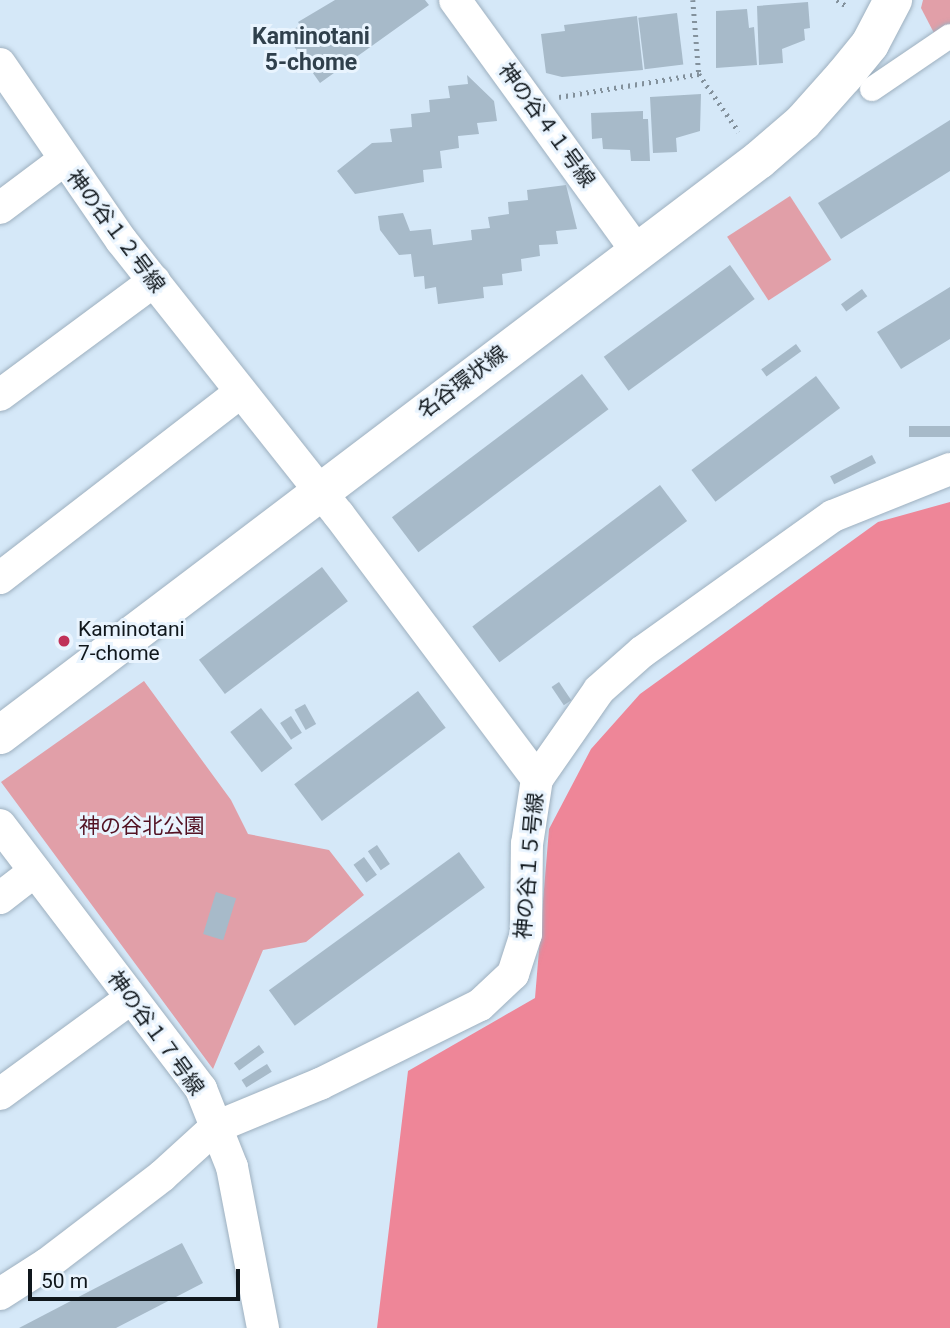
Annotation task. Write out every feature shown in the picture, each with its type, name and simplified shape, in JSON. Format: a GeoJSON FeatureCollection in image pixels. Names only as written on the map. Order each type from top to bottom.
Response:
{"type":"FeatureCollection","features":[{"type":"Feature","properties":{"kind":"street","name":"神の谷４１号線"},"geometry":{"type":"LineString","coordinates":[[455,0],[637,251]]}},
{"type":"Feature","properties":{"kind":"street","name":"名谷環状線"},"geometry":{"type":"LineString","coordinates":[[0,735],[803,122],[870,44],[893,0]]}},
{"type":"Feature","properties":{"kind":"street"},"geometry":{"type":"LineString","coordinates":[[872,89],[950,36]]}},
{"type":"Feature","properties":{"kind":"street","name":"神の谷１２号線"},"geometry":{"type":"LineString","coordinates":[[0,64],[64,160],[154,281],[239,393],[318,490],[537,779]]}},
{"type":"Feature","properties":{"kind":"street"},"geometry":{"type":"LineString","coordinates":[[0,208],[64,160]]}},
{"type":"Feature","properties":{"kind":"street"},"geometry":{"type":"LineString","coordinates":[[0,395],[154,281]]}},
{"type":"Feature","properties":{"kind":"street"},"geometry":{"type":"LineString","coordinates":[[0,578],[239,393]]}},
{"type":"Feature","properties":{"kind":"street","name":"神の谷１５号線"},"geometry":{"type":"LineString","coordinates":[[216,1127],[320,1084],[480,1005],[513,974],[526,934],[527,844],[537,779],[599,690],[642,652],[833,516],[950,469]]}},
{"type":"Feature","properties":{"kind":"street","name":"神の谷１７号線"},"geometry":{"type":"LineString","coordinates":[[0,825],[201,1089],[232,1167],[263,1328]]}},
{"type":"Feature","properties":{"kind":"street"},"geometry":{"type":"LineString","coordinates":[[0,898],[35,872]]}},
{"type":"Feature","properties":{"kind":"street"},"geometry":{"type":"LineString","coordinates":[[0,1094],[131,998]]}},
{"type":"Feature","properties":{"kind":"street"},"geometry":{"type":"LineString","coordinates":[[0,1294],[47,1264],[162,1176],[216,1127]]}},
{"type":"Feature","properties":{"kind":"path"},"geometry":{"type":"LineString","coordinates":[[693,0],[699,74],[739,132]]}},
{"type":"Feature","properties":{"kind":"path"},"geometry":{"type":"LineString","coordinates":[[838,0],[848,7]]}},
{"type":"Feature","properties":{"kind":"path"},"geometry":{"type":"LineString","coordinates":[[551,98],[699,74]]}},
{"type":"Feature","properties":{"kind":"green space"},"geometry":{"type":"Polygon","coordinates":[[[923,0],[950,0],[950,26],[935,35],[921,8],[923,0]]]}},
{"type":"Feature","properties":{"kind":"green space"},"geometry":{"type":"Polygon","coordinates":[[[790,196],[831,260],[768,301],[727,237],[790,196]]]}},
{"type":"Feature","properties":{"kind":"green space","name":"神の谷北公園"},"geometry":{"type":"Polygon","coordinates":[[[144,681],[231,800],[248,834],[329,850],[364,895],[306,942],[263,950],[213,1069],[1,782],[144,681]]]}},
{"type":"Feature","properties":{"kind":"shaded area"},"geometry":{"type":"Polygon","coordinates":[[[950,502],[950,1328],[377,1328],[408,1071],[535,998],[549,829],[591,749],[640,694],[878,522],[950,502]]]}},
{"type":"Feature","properties":{"kind":"building"},"geometry":{"type":"Polygon","coordinates":[[[335,0],[425,0],[429,5],[320,83],[286,35],[300,25],[298,22],[335,0]]]}},
{"type":"Feature","properties":{"kind":"building"},"geometry":{"type":"Polygon","coordinates":[[[808,2],[810,28],[804,29],[805,40],[782,49],[783,63],[759,65],[757,6],[808,2]]]}},
{"type":"Feature","properties":{"kind":"building"},"geometry":{"type":"Polygon","coordinates":[[[747,9],[749,28],[754,27],[757,65],[716,68],[716,11],[747,9]]]}},
{"type":"Feature","properties":{"kind":"building"},"geometry":{"type":"Polygon","coordinates":[[[677,13],[683,65],[645,69],[638,18],[677,13]]]}},
{"type":"Feature","properties":{"kind":"building"},"geometry":{"type":"Polygon","coordinates":[[[637,16],[643,70],[562,77],[546,73],[541,34],[565,31],[564,25],[637,16]]]}},
{"type":"Feature","properties":{"kind":"building"},"geometry":{"type":"Polygon","coordinates":[[[467,75],[494,101],[497,121],[477,123],[479,134],[458,136],[459,148],[440,151],[442,168],[423,170],[424,182],[355,194],[337,171],[372,143],[392,142],[390,129],[412,127],[411,114],[430,112],[429,100],[450,98],[448,86],[468,84],[467,75]]]}},
{"type":"Feature","properties":{"kind":"building"},"geometry":{"type":"Polygon","coordinates":[[[701,94],[700,131],[676,138],[677,152],[653,153],[650,97],[701,94]]]}},
{"type":"Feature","properties":{"kind":"building"},"geometry":{"type":"Polygon","coordinates":[[[643,111],[643,119],[648,119],[650,161],[631,161],[630,150],[603,149],[602,138],[592,139],[591,113],[643,111]]]}},
{"type":"Feature","properties":{"kind":"building"},"geometry":{"type":"Polygon","coordinates":[[[950,120],[950,171],[841,239],[818,203],[950,120]]]}},
{"type":"Feature","properties":{"kind":"building"},"geometry":{"type":"Polygon","coordinates":[[[566,185],[577,229],[556,231],[558,244],[539,245],[540,256],[521,259],[522,271],[502,274],[503,285],[483,287],[484,298],[438,304],[436,287],[425,289],[424,276],[414,277],[411,254],[399,255],[380,230],[378,216],[403,213],[410,231],[431,229],[433,245],[472,240],[471,230],[490,228],[488,217],[509,214],[508,202],[528,200],[527,190],[566,185]]]}},
{"type":"Feature","properties":{"kind":"building"},"geometry":{"type":"Polygon","coordinates":[[[730,265],[755,299],[628,391],[604,357],[730,265]]]}},
{"type":"Feature","properties":{"kind":"building"},"geometry":{"type":"Polygon","coordinates":[[[950,287],[950,339],[901,369],[877,332],[950,287]]]}},
{"type":"Feature","properties":{"kind":"building"},"geometry":{"type":"Polygon","coordinates":[[[862,289],[867,296],[846,312],[841,304],[862,289]]]}},
{"type":"Feature","properties":{"kind":"building"},"geometry":{"type":"Polygon","coordinates":[[[796,344],[801,351],[767,377],[761,369],[796,344]]]}},
{"type":"Feature","properties":{"kind":"building"},"geometry":{"type":"Polygon","coordinates":[[[582,374],[608,409],[418,552],[392,517],[582,374]]]}},
{"type":"Feature","properties":{"kind":"building"},"geometry":{"type":"Polygon","coordinates":[[[816,376],[840,408],[715,502],[691,470],[816,376]]]}},
{"type":"Feature","properties":{"kind":"building"},"geometry":{"type":"Polygon","coordinates":[[[909,426],[950,426],[950,437],[909,437],[909,426]]]}},
{"type":"Feature","properties":{"kind":"building"},"geometry":{"type":"Polygon","coordinates":[[[872,455],[876,463],[834,484],[830,476],[872,455]]]}},
{"type":"Feature","properties":{"kind":"building"},"geometry":{"type":"Polygon","coordinates":[[[660,485],[687,521],[499,662],[472,626],[660,485]]]}},
{"type":"Feature","properties":{"kind":"building"},"geometry":{"type":"Polygon","coordinates":[[[322,567],[348,601],[225,694],[199,660],[322,567]]]}},
{"type":"Feature","properties":{"kind":"building"},"geometry":{"type":"Polygon","coordinates":[[[559,682],[571,700],[564,705],[552,687],[559,682]]]}},
{"type":"Feature","properties":{"kind":"building"},"geometry":{"type":"Polygon","coordinates":[[[418,691],[446,728],[322,821],[294,784],[418,691]]]}},
{"type":"Feature","properties":{"kind":"building"},"geometry":{"type":"Polygon","coordinates":[[[305,704],[316,724],[306,730],[295,710],[305,704]]]}},
{"type":"Feature","properties":{"kind":"building"},"geometry":{"type":"Polygon","coordinates":[[[261,708],[292,748],[262,772],[230,732],[261,708]]]}},
{"type":"Feature","properties":{"kind":"building"},"geometry":{"type":"Polygon","coordinates":[[[291,716],[302,733],[291,740],[280,723],[291,716]]]}},
{"type":"Feature","properties":{"kind":"building"},"geometry":{"type":"Polygon","coordinates":[[[377,845],[390,864],[381,870],[368,851],[377,845]]]}},
{"type":"Feature","properties":{"kind":"building"},"geometry":{"type":"Polygon","coordinates":[[[459,852],[485,888],[295,1026],[269,990],[459,852]]]}},
{"type":"Feature","properties":{"kind":"building"},"geometry":{"type":"Polygon","coordinates":[[[364,857],[377,875],[366,882],[353,865],[364,857]]]}},
{"type":"Feature","properties":{"kind":"building"},"geometry":{"type":"Polygon","coordinates":[[[216,892],[236,898],[223,940],[203,934],[216,892]]]}},
{"type":"Feature","properties":{"kind":"building"},"geometry":{"type":"Polygon","coordinates":[[[259,1045],[264,1052],[239,1071],[234,1063],[259,1045]]]}},
{"type":"Feature","properties":{"kind":"building"},"geometry":{"type":"Polygon","coordinates":[[[267,1064],[272,1072],[246,1088],[242,1080],[267,1064]]]}},
{"type":"Feature","properties":{"kind":"building"},"geometry":{"type":"Polygon","coordinates":[[[182,1243],[203,1283],[116,1328],[19,1328],[182,1243]]]}},
{"type":"Feature","properties":{"kind":"place","name":"Kaminotani 7-chome"},"geometry":{"type":"Point","coordinates":[64,641]}},
{"type":"Feature","properties":{"kind":"district","name":"Kaminotani 5-chome"},"geometry":{"type":"Point","coordinates":[311,50]}}]}
